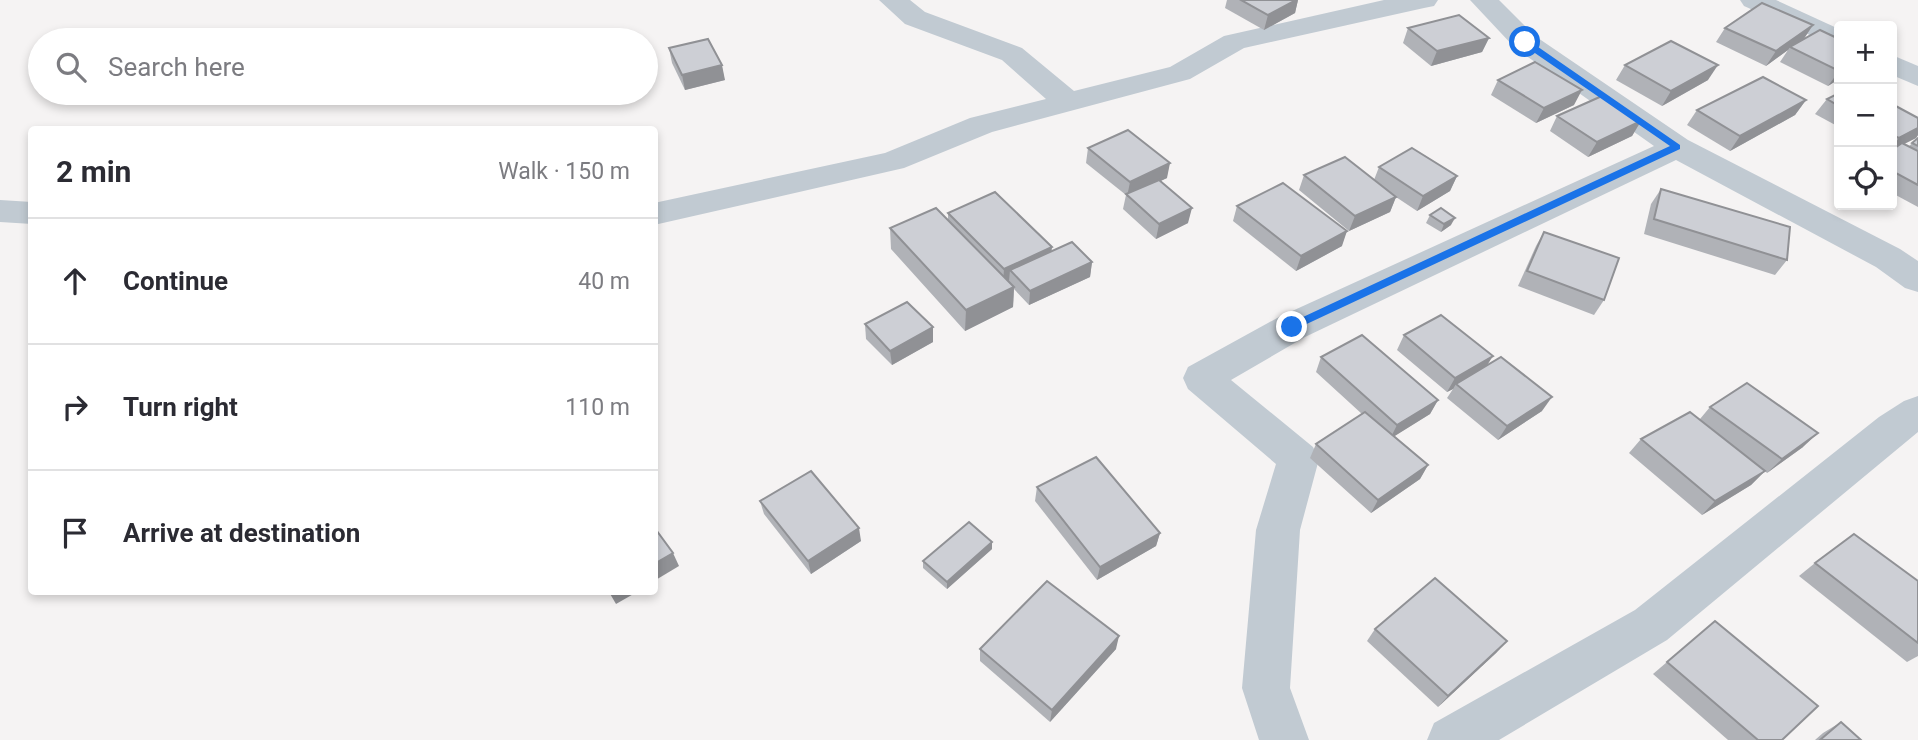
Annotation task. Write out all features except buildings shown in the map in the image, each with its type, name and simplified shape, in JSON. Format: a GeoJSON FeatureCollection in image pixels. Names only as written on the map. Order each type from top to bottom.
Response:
{"type":"FeatureCollection","features":[{"type":"Feature","properties":{"kind":"street"},"geometry":{"type":"LineString","coordinates":[[893,0],[915,19],[1012,54],[1068,102]]}},
{"type":"Feature","properties":{"kind":"street"},"geometry":{"type":"LineString","coordinates":[[658,213],[893,161],[981,125],[1180,73],[1234,42],[1424,0]]}},
{"type":"Feature","properties":{"kind":"street"},"geometry":{"type":"LineString","coordinates":[[1484,0],[1525,42],[1677,147],[1888,258],[1918,279]]}},
{"type":"Feature","properties":{"kind":"street"},"geometry":{"type":"LineString","coordinates":[[1754,0],[1834,38]]}},
{"type":"Feature","properties":{"kind":"street"},"geometry":{"type":"LineString","coordinates":[[1897,66],[1918,77]]}},
{"type":"Feature","properties":{"kind":"street"},"geometry":{"type":"LineString","coordinates":[[1284,740],[1266,688],[1278,530],[1298,459],[1202,378],[1304,321],[1677,147]]}},
{"type":"Feature","properties":{"kind":"street"},"geometry":{"type":"LineString","coordinates":[[0,211],[28,213]]}},
{"type":"Feature","properties":{"kind":"street"},"geometry":{"type":"LineString","coordinates":[[1452,740],[1651,625],[1893,428],[1918,412]]}},
{"type":"Feature","properties":{"kind":"route"},"geometry":{"type":"LineString","coordinates":[[1292,327],[1677,147],[1525,42]]}}]}
